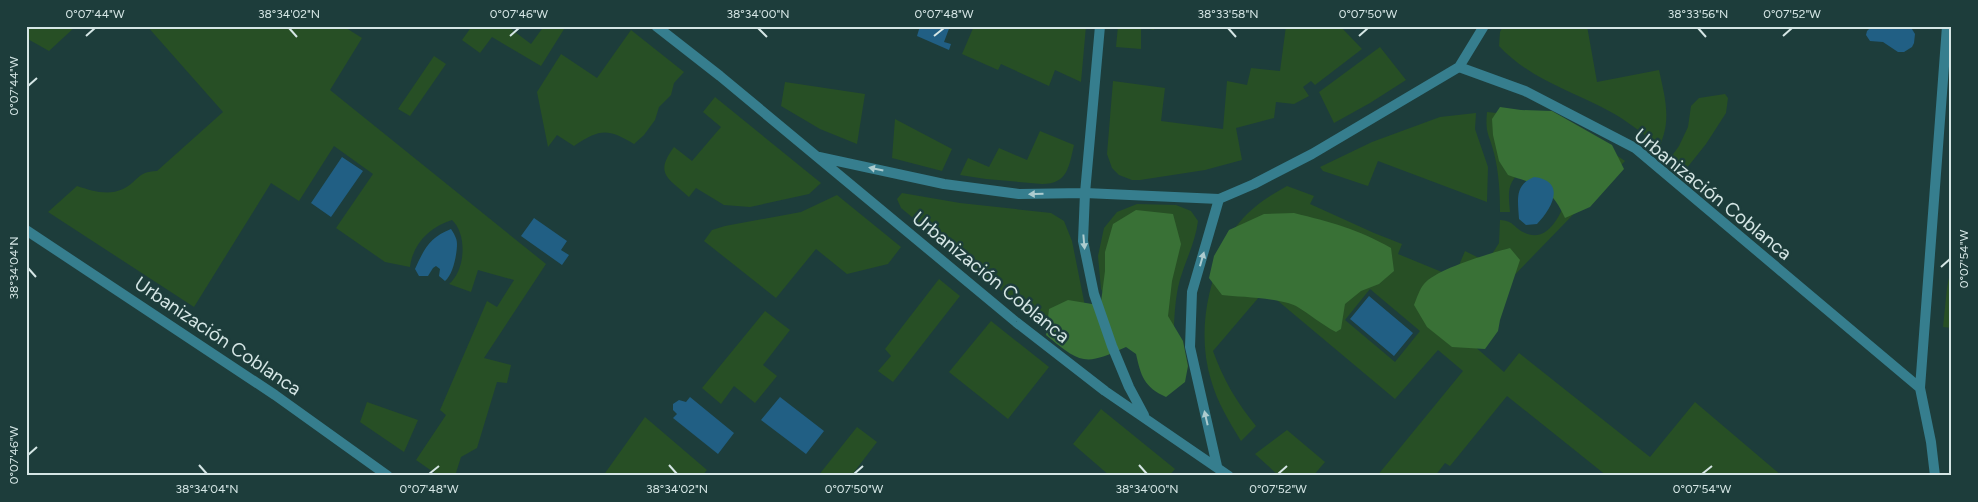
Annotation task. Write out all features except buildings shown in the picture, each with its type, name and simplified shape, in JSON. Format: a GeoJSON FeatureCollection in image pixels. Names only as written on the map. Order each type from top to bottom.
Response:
{"type":"FeatureCollection","features":[{"type":"Feature","properties":{"kind":"street","name":"Urbanización Coblanca"},"geometry":{"type":"LineString","coordinates":[[656,26],[819,157],[1016,322],[1089,379],[1229,476]]}},
{"type":"Feature","properties":{"kind":"street","name":"Urbanización Coblanca"},"geometry":{"type":"LineString","coordinates":[[1100,26],[1085,194],[1083,241],[1094,294],[1112,346],[1129,387],[1146,418]]}},
{"type":"Feature","properties":{"kind":"street","name":"Urbanización Coblanca"},"geometry":{"type":"LineString","coordinates":[[819,157],[944,184],[1010,193],[1219,199],[1254,184],[1312,154],[1459,67],[1484,26]]}},
{"type":"Feature","properties":{"kind":"street"},"geometry":{"type":"LineString","coordinates":[[1935,476],[1931,442],[1920,388],[1947,26]]}},
{"type":"Feature","properties":{"kind":"street","name":"Urbanización Coblanca"},"geometry":{"type":"LineString","coordinates":[[1459,67],[1525,91],[1635,148],[1920,388]]}},
{"type":"Feature","properties":{"kind":"street"},"geometry":{"type":"LineString","coordinates":[[1217,466],[1190,347],[1192,292],[1219,199]]}},
{"type":"Feature","properties":{"kind":"street","name":"Urbanización Coblanca"},"geometry":{"type":"LineString","coordinates":[[26,230],[244,373],[388,476]]}},
{"type":"Feature","properties":{"kind":"green space"},"geometry":{"type":"Polygon","coordinates":[[[27,26],[76,26],[49,51],[26,38],[27,26]]]}},
{"type":"Feature","properties":{"kind":"green space"},"geometry":{"type":"Polygon","coordinates":[[[147,26],[343,26],[362,38],[330,90],[546,264],[484,358],[511,365],[507,383],[497,382],[477,448],[461,457],[455,476],[439,476],[416,460],[446,415],[440,410],[487,301],[497,307],[514,280],[478,270],[471,292],[449,284],[458,271],[462,253],[461,234],[452,220],[437,227],[424,237],[415,251],[410,267],[385,262],[336,228],[373,174],[334,146],[299,201],[271,183],[194,307],[48,212],[77,186],[94,191],[112,192],[123,189],[145,173],[157,171],[223,112],[147,26]]]}},
{"type":"Feature","properties":{"kind":"green space"},"geometry":{"type":"Polygon","coordinates":[[[472,26],[507,26],[531,44],[544,26],[566,26],[541,66],[492,37],[480,53],[462,40],[472,26]]]}},
{"type":"Feature","properties":{"kind":"green space"},"geometry":{"type":"Polygon","coordinates":[[[974,26],[1086,26],[1081,82],[1055,70],[1049,86],[1001,64],[998,70],[962,54],[974,26]]]}},
{"type":"Feature","properties":{"kind":"green space"},"geometry":{"type":"Polygon","coordinates":[[[1118,26],[1154,26],[1154,30],[1141,27],[1141,49],[1116,47],[1118,26]]]}},
{"type":"Feature","properties":{"kind":"green space"},"geometry":{"type":"Polygon","coordinates":[[[1286,26],[1340,26],[1362,49],[1315,85],[1311,81],[1303,87],[1309,96],[1294,104],[1276,102],[1274,118],[1236,128],[1242,160],[1205,170],[1140,180],[1132,180],[1119,175],[1112,168],[1107,154],[1113,81],[1165,88],[1161,121],[1223,129],[1227,81],[1247,85],[1251,68],[1280,71],[1286,26]]]}},
{"type":"Feature","properties":{"kind":"green space"},"geometry":{"type":"Polygon","coordinates":[[[1503,26],[1587,26],[1597,82],[1659,70],[1665,100],[1666,118],[1663,137],[1659,147],[1615,115],[1537,76],[1511,57],[1499,46],[1500,32],[1503,26]]]}},
{"type":"Feature","properties":{"kind":"green space"},"geometry":{"type":"Polygon","coordinates":[[[631,30],[684,72],[674,83],[671,95],[659,107],[655,120],[644,135],[634,144],[617,135],[604,133],[591,136],[574,146],[557,135],[548,147],[537,92],[561,54],[597,78],[631,30]]]}},
{"type":"Feature","properties":{"kind":"green space"},"geometry":{"type":"Polygon","coordinates":[[[1380,47],[1406,80],[1334,123],[1319,92],[1380,47]]]}},
{"type":"Feature","properties":{"kind":"green space"},"geometry":{"type":"Polygon","coordinates":[[[434,56],[446,64],[410,116],[398,109],[434,56]]]}},
{"type":"Feature","properties":{"kind":"green space"},"geometry":{"type":"Polygon","coordinates":[[[785,82],[865,94],[857,144],[820,129],[781,106],[785,82]]]}},
{"type":"Feature","properties":{"kind":"green space"},"geometry":{"type":"Polygon","coordinates":[[[1725,94],[1728,98],[1726,113],[1706,144],[1686,169],[1671,157],[1679,146],[1688,127],[1691,106],[1699,98],[1725,94]]]}},
{"type":"Feature","properties":{"kind":"green space"},"geometry":{"type":"Polygon","coordinates":[[[715,97],[821,183],[809,194],[750,207],[724,205],[696,188],[689,197],[666,175],[664,170],[665,164],[674,147],[692,161],[721,127],[703,112],[715,97]]]}},
{"type":"Feature","properties":{"kind":"green space"},"geometry":{"type":"Polygon","coordinates":[[[1500,107],[1552,111],[1612,145],[1624,169],[1590,207],[1565,218],[1549,193],[1536,185],[1508,175],[1499,161],[1493,135],[1492,119],[1500,107]]]}},
{"type":"Feature","properties":{"kind":"green space"},"geometry":{"type":"Polygon","coordinates":[[[1487,112],[1524,116],[1603,146],[1625,161],[1501,289],[1473,345],[1504,372],[1519,353],[1650,457],[1695,402],[1782,476],[1607,476],[1507,396],[1450,466],[1445,463],[1435,476],[1377,476],[1463,371],[1438,350],[1395,399],[1265,290],[1213,351],[1231,390],[1256,426],[1241,441],[1224,411],[1211,380],[1205,345],[1206,310],[1210,292],[1221,259],[1237,225],[1255,207],[1287,186],[1314,196],[1310,204],[1402,244],[1398,254],[1454,277],[1465,251],[1487,262],[1499,243],[1500,220],[1511,223],[1523,232],[1538,235],[1550,228],[1559,216],[1565,203],[1524,168],[1514,178],[1510,187],[1510,212],[1500,212],[1497,168],[1487,129],[1487,112]],[[1370,289],[1345,320],[1395,362],[1420,331],[1370,289]]]}},
{"type":"Feature","properties":{"kind":"green space"},"geometry":{"type":"Polygon","coordinates":[[[1476,113],[1475,129],[1488,167],[1487,202],[1378,161],[1368,186],[1323,171],[1320,167],[1372,142],[1440,117],[1476,113]]]}},
{"type":"Feature","properties":{"kind":"green space"},"geometry":{"type":"Polygon","coordinates":[[[895,119],[952,149],[942,171],[892,158],[895,119]]]}},
{"type":"Feature","properties":{"kind":"green space"},"geometry":{"type":"Polygon","coordinates":[[[1040,131],[1074,145],[1069,167],[1057,181],[1042,184],[960,175],[968,158],[989,167],[999,148],[1027,160],[1040,131]]]}},
{"type":"Feature","properties":{"kind":"green space"},"geometry":{"type":"Polygon","coordinates":[[[902,193],[960,203],[1051,213],[1064,221],[1072,241],[1088,321],[1070,347],[901,208],[897,199],[902,193]]]}},
{"type":"Feature","properties":{"kind":"green space"},"geometry":{"type":"Polygon","coordinates":[[[837,195],[901,247],[888,264],[847,274],[816,249],[776,298],[704,241],[712,230],[801,212],[837,195]]]}},
{"type":"Feature","properties":{"kind":"green space"},"geometry":{"type":"Polygon","coordinates":[[[1137,204],[1176,205],[1191,211],[1198,221],[1177,293],[1173,348],[1116,315],[1101,289],[1098,256],[1104,228],[1117,212],[1137,204]]]}},
{"type":"Feature","properties":{"kind":"green space"},"geometry":{"type":"Polygon","coordinates":[[[1136,210],[1173,214],[1181,244],[1172,281],[1168,316],[1183,341],[1188,366],[1185,382],[1166,397],[1148,385],[1142,375],[1136,354],[1126,347],[1101,357],[1084,359],[1068,352],[1046,335],[1049,309],[1068,300],[1092,304],[1101,302],[1105,271],[1105,252],[1113,224],[1136,210]]]}},
{"type":"Feature","properties":{"kind":"green space"},"geometry":{"type":"Polygon","coordinates":[[[1294,213],[1355,231],[1391,248],[1394,271],[1379,284],[1361,291],[1345,304],[1341,329],[1336,332],[1289,303],[1222,295],[1209,278],[1214,256],[1229,230],[1264,214],[1294,213]]]}},
{"type":"Feature","properties":{"kind":"green space"},"geometry":{"type":"Polygon","coordinates":[[[1510,248],[1520,260],[1498,331],[1485,349],[1452,347],[1427,327],[1414,305],[1421,289],[1430,278],[1451,267],[1510,248]]]}},
{"type":"Feature","properties":{"kind":"green space"},"geometry":{"type":"Polygon","coordinates":[[[1952,262],[1952,328],[1943,327],[1952,262]]]}},
{"type":"Feature","properties":{"kind":"green space"},"geometry":{"type":"Polygon","coordinates":[[[939,279],[960,296],[893,382],[878,371],[891,356],[885,349],[939,279]]]}},
{"type":"Feature","properties":{"kind":"green space"},"geometry":{"type":"Polygon","coordinates":[[[765,311],[790,330],[763,365],[777,376],[755,403],[734,386],[721,404],[702,388],[765,311]]]}},
{"type":"Feature","properties":{"kind":"green space"},"geometry":{"type":"Polygon","coordinates":[[[991,321],[1049,367],[1008,419],[949,372],[991,321]]]}},
{"type":"Feature","properties":{"kind":"green space"},"geometry":{"type":"Polygon","coordinates":[[[367,402],[418,420],[404,452],[360,422],[367,402]]]}},
{"type":"Feature","properties":{"kind":"green space"},"geometry":{"type":"Polygon","coordinates":[[[1101,409],[1175,469],[1169,476],[1110,476],[1073,444],[1101,409]]]}},
{"type":"Feature","properties":{"kind":"green space"},"geometry":{"type":"Polygon","coordinates":[[[645,417],[707,470],[702,476],[603,476],[645,417]]]}},
{"type":"Feature","properties":{"kind":"green space"},"geometry":{"type":"Polygon","coordinates":[[[857,427],[877,442],[851,476],[818,476],[857,427]]]}},
{"type":"Feature","properties":{"kind":"green space"},"geometry":{"type":"Polygon","coordinates":[[[1287,430],[1325,462],[1313,476],[1279,476],[1255,454],[1287,430]]]}},
{"type":"Feature","properties":{"kind":"water"},"geometry":{"type":"Polygon","coordinates":[[[920,26],[950,26],[944,42],[951,44],[949,50],[917,36],[920,26]]]}},
{"type":"Feature","properties":{"kind":"water"},"geometry":{"type":"Polygon","coordinates":[[[1872,26],[1910,26],[1915,34],[1914,43],[1912,47],[1904,52],[1898,52],[1883,42],[1870,41],[1866,35],[1872,26]]]}},
{"type":"Feature","properties":{"kind":"water"},"geometry":{"type":"Polygon","coordinates":[[[342,157],[363,171],[331,217],[311,203],[342,157]]]}},
{"type":"Feature","properties":{"kind":"water"},"geometry":{"type":"Polygon","coordinates":[[[1534,177],[1550,184],[1554,196],[1543,218],[1537,224],[1526,225],[1519,219],[1519,194],[1523,184],[1534,177]]]}},
{"type":"Feature","properties":{"kind":"water"},"geometry":{"type":"Polygon","coordinates":[[[534,218],[567,241],[561,250],[569,255],[562,265],[521,236],[534,218]]]}},
{"type":"Feature","properties":{"kind":"water"},"geometry":{"type":"Polygon","coordinates":[[[451,229],[455,236],[457,248],[454,264],[448,278],[445,281],[439,276],[440,269],[436,266],[428,276],[419,276],[415,269],[428,244],[451,229]]]}},
{"type":"Feature","properties":{"kind":"water"},"geometry":{"type":"Polygon","coordinates":[[[1369,296],[1413,333],[1394,356],[1350,319],[1369,296]]]}},
{"type":"Feature","properties":{"kind":"water"},"geometry":{"type":"Polygon","coordinates":[[[690,397],[734,433],[718,454],[673,418],[677,414],[673,410],[673,404],[679,400],[686,402],[690,397]]]}},
{"type":"Feature","properties":{"kind":"water"},"geometry":{"type":"Polygon","coordinates":[[[780,397],[824,431],[806,454],[761,420],[780,397]]]}}]}
